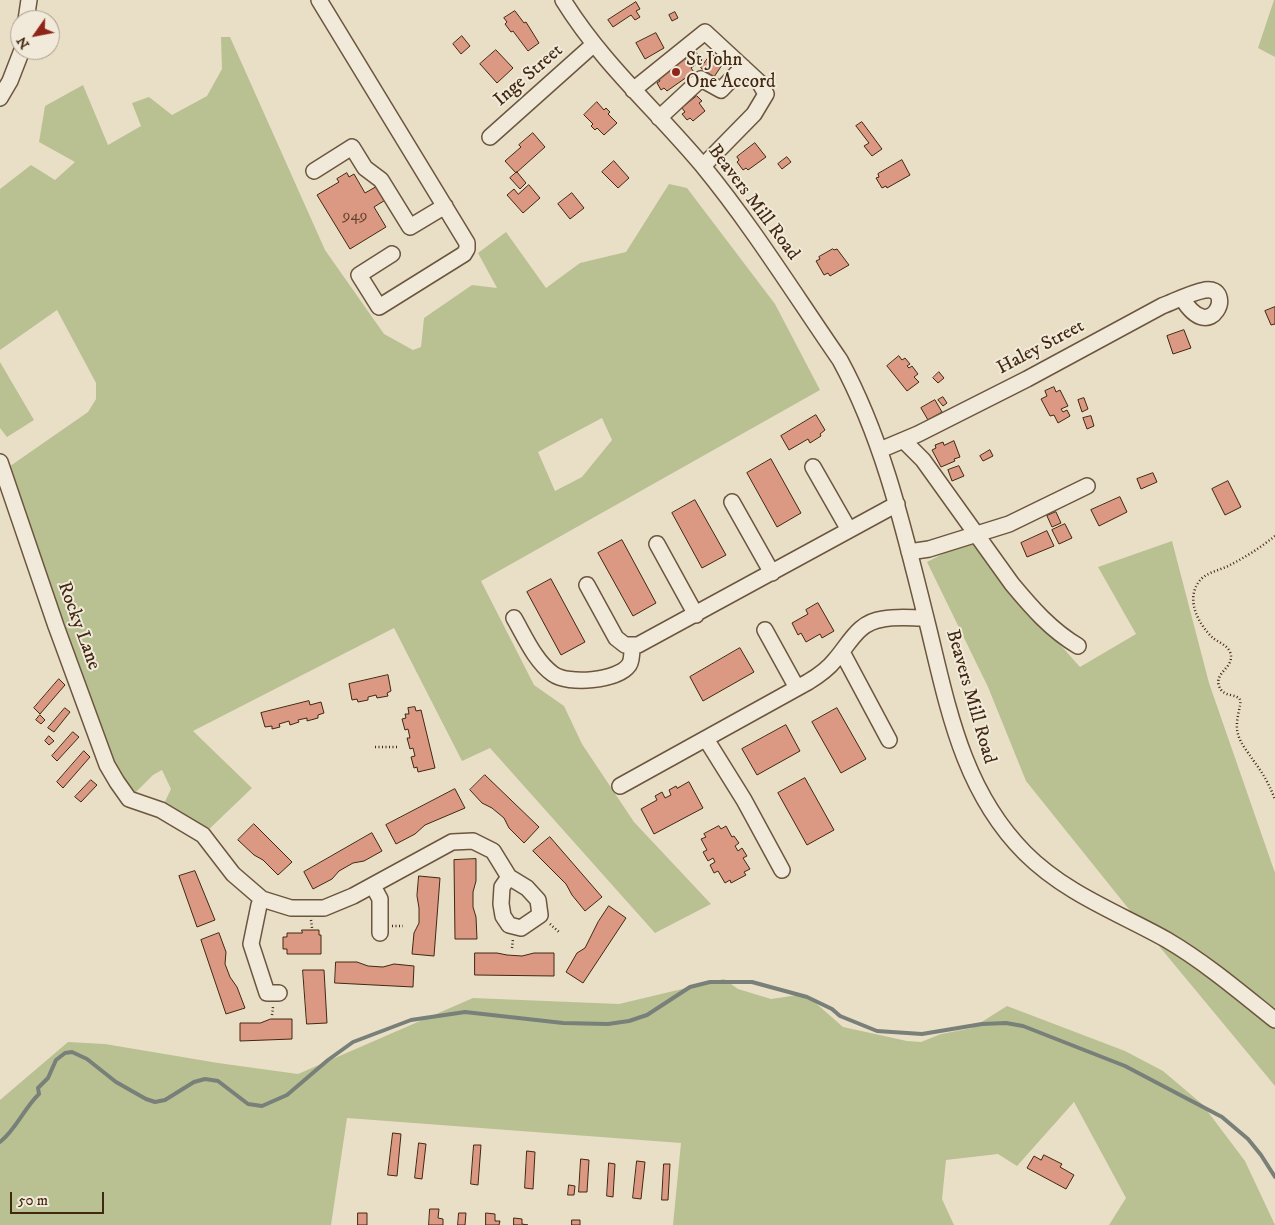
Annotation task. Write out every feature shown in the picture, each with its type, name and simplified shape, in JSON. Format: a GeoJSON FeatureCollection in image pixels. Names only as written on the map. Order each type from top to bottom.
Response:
{"type":"FeatureCollection","features":[{"type":"Feature","properties":{"kind":"street"},"geometry":{"type":"LineString","coordinates":[[319,0],[467,243],[467,249],[464,254],[379,307],[359,275],[392,254]]}},
{"type":"Feature","properties":{"kind":"street","name":"Beavers Mill Road"},"geometry":{"type":"LineString","coordinates":[[563,0],[593,45],[702,166],[731,203],[840,360],[866,412],[880,450],[909,552],[949,710],[963,755],[987,805],[1003,828],[1025,853],[1063,884],[1193,956],[1225,979],[1275,1020]]}},
{"type":"Feature","properties":{"kind":"street"},"geometry":{"type":"LineString","coordinates":[[633,90],[705,32],[759,82],[766,94],[754,114],[702,166]]}},
{"type":"Feature","properties":{"kind":"street","name":"Inge Street"},"geometry":{"type":"LineString","coordinates":[[490,137],[593,45]]}},
{"type":"Feature","properties":{"kind":"street"},"geometry":{"type":"LineString","coordinates":[[0,98],[10,81],[18,60]]}},
{"type":"Feature","properties":{"kind":"street"},"geometry":{"type":"LineString","coordinates":[[659,118],[701,79],[720,90],[743,67]]}},
{"type":"Feature","properties":{"kind":"street"},"geometry":{"type":"LineString","coordinates":[[314,171],[352,147],[365,168],[381,180],[410,227],[445,206]]}},
{"type":"Feature","properties":{"kind":"street","name":"Haley Street"},"geometry":{"type":"LineString","coordinates":[[904,442],[1028,379],[1162,306],[1182,298]]}},
{"type":"Feature","properties":{"kind":"street"},"geometry":{"type":"LineString","coordinates":[[880,450],[904,442],[923,460],[1028,604],[1052,628],[1078,646]]}},
{"type":"Feature","properties":{"kind":"street","name":"Rocky Lane"},"geometry":{"type":"LineString","coordinates":[[0,462],[56,626],[107,765],[117,782],[129,799],[161,810],[203,835],[233,874],[262,899]]}},
{"type":"Feature","properties":{"kind":"street"},"geometry":{"type":"LineString","coordinates":[[814,467],[849,530]]}},
{"type":"Feature","properties":{"kind":"street"},"geometry":{"type":"LineString","coordinates":[[909,552],[929,549],[1008,524],[1087,486]]}},
{"type":"Feature","properties":{"kind":"street"},"geometry":{"type":"LineString","coordinates":[[732,502],[772,573]]}},
{"type":"Feature","properties":{"kind":"street"},"geometry":{"type":"LineString","coordinates":[[587,585],[616,638],[625,645],[638,645],[896,504]]}},
{"type":"Feature","properties":{"kind":"street"},"geometry":{"type":"LineString","coordinates":[[657,544],[696,615]]}},
{"type":"Feature","properties":{"kind":"street"},"geometry":{"type":"LineString","coordinates":[[514,618],[540,662],[555,676],[578,680],[601,679],[620,674],[630,664],[632,646]]}},
{"type":"Feature","properties":{"kind":"street"},"geometry":{"type":"LineString","coordinates":[[620,786],[820,674],[842,652],[850,638],[861,628],[884,618],[926,618]]}},
{"type":"Feature","properties":{"kind":"street"},"geometry":{"type":"LineString","coordinates":[[765,630],[797,688]]}},
{"type":"Feature","properties":{"kind":"street"},"geometry":{"type":"LineString","coordinates":[[842,652],[889,740]]}},
{"type":"Feature","properties":{"kind":"street"},"geometry":{"type":"LineString","coordinates":[[706,739],[744,800],[782,870]]}},
{"type":"Feature","properties":{"kind":"street"},"geometry":{"type":"LineString","coordinates":[[276,998],[268,993],[251,944],[262,899],[291,908],[324,908],[373,886],[452,842],[473,841],[493,851],[509,878]]}},
{"type":"Feature","properties":{"kind":"street"},"geometry":{"type":"LineString","coordinates":[[373,886],[380,899],[385,929]]}},
{"type":"Feature","properties":{"kind":"path"},"geometry":{"type":"LineString","coordinates":[[1275,536],[1264,545],[1229,566],[1205,575],[1199,582],[1192,597],[1193,606],[1204,628],[1230,652],[1231,659],[1229,665],[1220,675],[1219,687],[1228,695],[1237,697],[1240,700],[1241,705],[1237,714],[1236,724],[1238,734],[1265,777],[1275,800]]}},
{"type":"Feature","properties":{"kind":"path"},"geometry":{"type":"LineString","coordinates":[[375,747],[398,747]]}},
{"type":"Feature","properties":{"kind":"path"},"geometry":{"type":"LineString","coordinates":[[550,924],[559,932]]}},
{"type":"Feature","properties":{"kind":"path"},"geometry":{"type":"LineString","coordinates":[[385,929],[403,926]]}},
{"type":"Feature","properties":{"kind":"path"},"geometry":{"type":"LineString","coordinates":[[512,936],[512,948]]}},
{"type":"Feature","properties":{"kind":"path"},"geometry":{"type":"LineString","coordinates":[[272,1015],[276,998]]}},
{"type":"Feature","properties":{"kind":"green space"},"geometry":{"type":"Polygon","coordinates":[[[1275,0],[1275,57],[1258,48],[1275,0]]]}},
{"type":"Feature","properties":{"kind":"green space"},"geometry":{"type":"Polygon","coordinates":[[[221,37],[230,37],[325,250],[384,334],[413,350],[421,347],[424,318],[472,285],[497,288],[478,253],[506,232],[546,288],[580,263],[626,252],[669,184],[687,188],[775,304],[820,390],[481,581],[534,685],[564,706],[582,744],[634,822],[711,904],[655,933],[490,748],[462,761],[394,628],[193,731],[252,788],[203,835],[161,810],[171,789],[162,770],[153,775],[129,799],[117,782],[3,471],[88,412],[96,399],[96,383],[57,310],[0,350],[0,189],[31,165],[55,180],[75,162],[39,142],[45,106],[83,85],[108,145],[141,126],[132,103],[149,97],[172,115],[207,96],[222,69],[221,37]],[[602,418],[538,452],[555,491],[582,477],[612,440],[602,418]]]}},
{"type":"Feature","properties":{"kind":"green space"},"geometry":{"type":"Polygon","coordinates":[[[0,362],[34,420],[7,437],[0,428],[0,362]]]}},
{"type":"Feature","properties":{"kind":"green space"},"geometry":{"type":"Polygon","coordinates":[[[973,538],[1006,584],[1080,667],[1136,634],[1098,567],[1172,541],[1209,683],[1275,873],[1275,1006],[1270,1016],[1275,1020],[1275,1086],[1144,928],[1026,781],[988,687],[927,562],[973,538]]]}},
{"type":"Feature","properties":{"kind":"green space"},"geometry":{"type":"Polygon","coordinates":[[[724,979],[738,989],[771,999],[798,995],[810,998],[843,1027],[907,1041],[921,1042],[941,1034],[972,1028],[1007,1006],[1125,1051],[1163,1071],[1202,1104],[1245,1161],[1275,1225],[1109,1225],[1126,1198],[1074,1102],[1017,1166],[998,1154],[946,1160],[942,1199],[954,1225],[673,1225],[681,1143],[347,1118],[331,1225],[0,1225],[0,1100],[68,1042],[105,1044],[298,1074],[473,998],[619,1004],[724,979]]]}},
{"type":"Feature","properties":{"kind":"building"},"geometry":{"type":"Polygon","coordinates":[[[636,2],[640,9],[636,11],[640,17],[635,20],[631,15],[613,27],[608,20],[636,2]]]}},
{"type":"Feature","properties":{"kind":"building"},"geometry":{"type":"Polygon","coordinates":[[[515,11],[524,23],[526,22],[539,43],[528,51],[513,31],[511,32],[505,24],[507,22],[504,18],[515,11]]]}},
{"type":"Feature","properties":{"kind":"building"},"geometry":{"type":"Polygon","coordinates":[[[675,12],[678,18],[672,21],[669,15],[675,12]]]}},
{"type":"Feature","properties":{"kind":"building"},"geometry":{"type":"Polygon","coordinates":[[[656,33],[664,48],[645,59],[636,43],[656,33]]]}},
{"type":"Feature","properties":{"kind":"building"},"geometry":{"type":"Polygon","coordinates":[[[462,36],[470,46],[461,54],[453,44],[462,36]]]}},
{"type":"Feature","properties":{"kind":"building"},"geometry":{"type":"Polygon","coordinates":[[[496,50],[513,68],[497,83],[480,64],[496,50]]]}},
{"type":"Feature","properties":{"kind":"building"},"geometry":{"type":"Polygon","coordinates":[[[695,51],[702,60],[691,68],[694,72],[667,91],[664,88],[661,90],[657,83],[660,81],[657,76],[684,57],[686,60],[695,51]]]}},
{"type":"Feature","properties":{"kind":"building"},"geometry":{"type":"Polygon","coordinates":[[[711,54],[724,62],[714,77],[701,68],[711,54]]]}},
{"type":"Feature","properties":{"kind":"building"},"geometry":{"type":"Polygon","coordinates":[[[697,96],[702,101],[699,103],[705,111],[693,121],[690,118],[687,120],[682,114],[685,112],[682,108],[697,96]]]}},
{"type":"Feature","properties":{"kind":"building"},"geometry":{"type":"Polygon","coordinates":[[[597,102],[604,110],[606,108],[610,112],[608,114],[617,123],[604,135],[597,128],[595,130],[591,126],[593,124],[584,115],[597,102]]]}},
{"type":"Feature","properties":{"kind":"building"},"geometry":{"type":"Polygon","coordinates":[[[862,122],[882,149],[872,156],[864,146],[869,143],[856,126],[862,122]]]}},
{"type":"Feature","properties":{"kind":"building"},"geometry":{"type":"Polygon","coordinates":[[[533,133],[545,147],[516,173],[505,161],[533,133]]]}},
{"type":"Feature","properties":{"kind":"building"},"geometry":{"type":"Polygon","coordinates":[[[755,143],[766,157],[748,170],[746,168],[743,170],[737,162],[739,160],[737,157],[755,143]]]}},
{"type":"Feature","properties":{"kind":"building"},"geometry":{"type":"Polygon","coordinates":[[[787,157],[791,162],[782,169],[778,164],[787,157]]]}},
{"type":"Feature","properties":{"kind":"building"},"geometry":{"type":"Polygon","coordinates":[[[902,160],[910,175],[887,188],[886,186],[882,188],[876,178],[879,177],[878,174],[902,160]]]}},
{"type":"Feature","properties":{"kind":"building"},"geometry":{"type":"Polygon","coordinates":[[[614,161],[629,178],[618,188],[602,172],[614,161]]]}},
{"type":"Feature","properties":{"kind":"building"},"geometry":{"type":"Polygon","coordinates":[[[517,172],[526,183],[520,189],[510,178],[517,172]]]}},
{"type":"Feature","properties":{"kind":"building"},"geometry":{"type":"Polygon","coordinates":[[[347,173],[349,177],[354,174],[365,193],[379,185],[387,199],[374,207],[386,227],[350,249],[317,195],[339,182],[337,179],[347,173]]]}},
{"type":"Feature","properties":{"kind":"building"},"geometry":{"type":"Polygon","coordinates":[[[529,185],[540,198],[523,213],[507,195],[514,189],[518,194],[529,185]]]}},
{"type":"Feature","properties":{"kind":"building"},"geometry":{"type":"Polygon","coordinates":[[[572,193],[584,208],[570,219],[558,204],[572,193]]]}},
{"type":"Feature","properties":{"kind":"building"},"geometry":{"type":"Polygon","coordinates":[[[833,249],[837,249],[849,265],[830,276],[828,273],[824,275],[816,261],[820,259],[819,257],[833,249]]]}},
{"type":"Feature","properties":{"kind":"building"},"geometry":{"type":"Polygon","coordinates":[[[1275,307],[1275,324],[1271,325],[1265,311],[1275,307]]]}},
{"type":"Feature","properties":{"kind":"building"},"geometry":{"type":"Polygon","coordinates":[[[1184,330],[1191,348],[1173,354],[1167,336],[1184,330]]]}},
{"type":"Feature","properties":{"kind":"building"},"geometry":{"type":"Polygon","coordinates":[[[899,356],[902,360],[905,358],[910,364],[907,366],[909,368],[912,366],[918,374],[914,377],[919,382],[907,391],[887,366],[899,356]]]}},
{"type":"Feature","properties":{"kind":"building"},"geometry":{"type":"Polygon","coordinates":[[[939,372],[944,378],[938,383],[933,378],[939,372]]]}},
{"type":"Feature","properties":{"kind":"building"},"geometry":{"type":"Polygon","coordinates":[[[1054,387],[1056,392],[1060,390],[1068,406],[1061,409],[1063,412],[1067,410],[1070,416],[1058,423],[1054,415],[1050,416],[1041,399],[1047,396],[1045,391],[1054,387]]]}},
{"type":"Feature","properties":{"kind":"building"},"geometry":{"type":"Polygon","coordinates":[[[943,397],[947,403],[943,406],[938,400],[943,397]]]}},
{"type":"Feature","properties":{"kind":"building"},"geometry":{"type":"Polygon","coordinates":[[[1084,398],[1088,409],[1082,412],[1078,400],[1084,398]]]}},
{"type":"Feature","properties":{"kind":"building"},"geometry":{"type":"Polygon","coordinates":[[[935,400],[942,412],[928,420],[921,408],[935,400]]]}},
{"type":"Feature","properties":{"kind":"building"},"geometry":{"type":"Polygon","coordinates":[[[816,415],[825,430],[820,434],[821,436],[810,443],[808,439],[789,450],[781,436],[816,415]]]}},
{"type":"Feature","properties":{"kind":"building"},"geometry":{"type":"Polygon","coordinates":[[[1091,416],[1094,426],[1087,429],[1083,418],[1091,416]]]}},
{"type":"Feature","properties":{"kind":"building"},"geometry":{"type":"Polygon","coordinates":[[[954,441],[960,457],[941,467],[932,450],[936,448],[935,445],[943,442],[944,445],[954,441]]]}},
{"type":"Feature","properties":{"kind":"building"},"geometry":{"type":"Polygon","coordinates":[[[990,450],[993,456],[983,461],[980,456],[990,450]]]}},
{"type":"Feature","properties":{"kind":"building"},"geometry":{"type":"Polygon","coordinates":[[[771,459],[801,513],[777,527],[747,473],[771,459]]]}},
{"type":"Feature","properties":{"kind":"building"},"geometry":{"type":"Polygon","coordinates":[[[959,466],[964,476],[952,481],[948,470],[959,466]]]}},
{"type":"Feature","properties":{"kind":"building"},"geometry":{"type":"Polygon","coordinates":[[[1153,473],[1157,482],[1141,489],[1137,479],[1153,473]]]}},
{"type":"Feature","properties":{"kind":"building"},"geometry":{"type":"Polygon","coordinates":[[[1228,481],[1241,507],[1225,515],[1212,489],[1228,481]]]}},
{"type":"Feature","properties":{"kind":"building"},"geometry":{"type":"Polygon","coordinates":[[[1120,497],[1127,512],[1099,526],[1091,510],[1120,497]]]}},
{"type":"Feature","properties":{"kind":"building"},"geometry":{"type":"Polygon","coordinates":[[[695,500],[726,555],[702,568],[672,513],[695,500]]]}},
{"type":"Feature","properties":{"kind":"building"},"geometry":{"type":"Polygon","coordinates":[[[1056,512],[1061,523],[1052,527],[1047,516],[1056,512]]]}},
{"type":"Feature","properties":{"kind":"building"},"geometry":{"type":"Polygon","coordinates":[[[1065,524],[1072,538],[1059,544],[1052,530],[1065,524]]]}},
{"type":"Feature","properties":{"kind":"building"},"geometry":{"type":"Polygon","coordinates":[[[1047,531],[1054,546],[1027,557],[1021,543],[1047,531]]]}},
{"type":"Feature","properties":{"kind":"building"},"geometry":{"type":"Polygon","coordinates":[[[622,540],[656,603],[633,616],[598,553],[622,540]]]}},
{"type":"Feature","properties":{"kind":"building"},"geometry":{"type":"Polygon","coordinates":[[[551,579],[585,642],[561,655],[527,592],[551,579]]]}},
{"type":"Feature","properties":{"kind":"building"},"geometry":{"type":"Polygon","coordinates":[[[818,603],[834,631],[822,638],[820,634],[806,642],[801,633],[798,635],[792,623],[808,614],[806,610],[818,603]]]}},
{"type":"Feature","properties":{"kind":"building"},"geometry":{"type":"Polygon","coordinates":[[[740,648],[754,672],[703,701],[690,677],[740,648]]]}},
{"type":"Feature","properties":{"kind":"building"},"geometry":{"type":"Polygon","coordinates":[[[388,675],[391,691],[387,693],[388,696],[377,698],[376,695],[368,697],[368,700],[358,702],[357,699],[352,700],[349,684],[388,675]]]}},
{"type":"Feature","properties":{"kind":"building"},"geometry":{"type":"Polygon","coordinates":[[[59,679],[65,685],[40,714],[34,708],[59,679]]]}},
{"type":"Feature","properties":{"kind":"building"},"geometry":{"type":"Polygon","coordinates":[[[309,701],[310,705],[321,702],[324,713],[318,715],[318,718],[307,721],[307,718],[298,720],[299,722],[290,725],[289,721],[279,724],[280,727],[272,729],[272,726],[265,727],[261,713],[309,701]]]}},
{"type":"Feature","properties":{"kind":"building"},"geometry":{"type":"Polygon","coordinates":[[[415,707],[416,711],[421,710],[435,768],[418,772],[417,767],[414,768],[411,757],[415,756],[413,748],[410,749],[407,738],[410,738],[408,729],[405,730],[402,719],[406,718],[405,714],[409,714],[408,708],[415,707]]]}},
{"type":"Feature","properties":{"kind":"building"},"geometry":{"type":"Polygon","coordinates":[[[65,708],[70,712],[54,732],[48,728],[65,708]]]}},
{"type":"Feature","properties":{"kind":"building"},"geometry":{"type":"Polygon","coordinates":[[[837,708],[866,759],[841,773],[812,722],[837,708]]]}},
{"type":"Feature","properties":{"kind":"building"},"geometry":{"type":"Polygon","coordinates":[[[40,715],[45,720],[41,724],[36,720],[40,715]]]}},
{"type":"Feature","properties":{"kind":"building"},"geometry":{"type":"Polygon","coordinates":[[[786,725],[800,751],[757,775],[742,749],[786,725]]]}},
{"type":"Feature","properties":{"kind":"building"},"geometry":{"type":"Polygon","coordinates":[[[73,732],[79,737],[57,761],[52,756],[73,732]]]}},
{"type":"Feature","properties":{"kind":"building"},"geometry":{"type":"Polygon","coordinates":[[[49,736],[54,741],[49,745],[45,741],[49,736]]]}},
{"type":"Feature","properties":{"kind":"building"},"geometry":{"type":"Polygon","coordinates":[[[84,751],[90,757],[63,788],[57,782],[84,751]]]}},
{"type":"Feature","properties":{"kind":"building"},"geometry":{"type":"Polygon","coordinates":[[[485,775],[539,827],[524,843],[509,828],[504,818],[492,808],[482,803],[470,790],[485,775]]]}},
{"type":"Feature","properties":{"kind":"building"},"geometry":{"type":"Polygon","coordinates":[[[805,778],[834,830],[807,845],[778,793],[805,778]]]}},
{"type":"Feature","properties":{"kind":"building"},"geometry":{"type":"Polygon","coordinates":[[[91,780],[97,785],[81,802],[75,797],[91,780]]]}},
{"type":"Feature","properties":{"kind":"building"},"geometry":{"type":"Polygon","coordinates":[[[689,782],[703,808],[654,834],[641,809],[657,800],[655,796],[662,792],[665,798],[671,795],[669,790],[689,782]]]}},
{"type":"Feature","properties":{"kind":"building"},"geometry":{"type":"Polygon","coordinates":[[[455,789],[465,808],[425,825],[415,834],[396,844],[386,825],[455,789]]]}},
{"type":"Feature","properties":{"kind":"building"},"geometry":{"type":"Polygon","coordinates":[[[254,824],[292,862],[278,875],[238,840],[254,824]]]}},
{"type":"Feature","properties":{"kind":"building"},"geometry":{"type":"Polygon","coordinates":[[[719,826],[721,829],[726,826],[732,837],[734,836],[739,843],[735,846],[738,851],[742,848],[747,856],[743,858],[750,869],[744,872],[746,875],[731,883],[730,880],[725,883],[718,871],[714,873],[710,865],[715,862],[713,858],[708,861],[703,852],[707,850],[701,839],[706,837],[704,834],[719,826]]]}},
{"type":"Feature","properties":{"kind":"building"},"geometry":{"type":"Polygon","coordinates":[[[372,833],[382,851],[364,861],[353,863],[339,871],[332,879],[313,889],[304,872],[372,833]]]}},
{"type":"Feature","properties":{"kind":"building"},"geometry":{"type":"Polygon","coordinates":[[[550,837],[602,897],[585,911],[566,884],[533,851],[550,837]]]}},
{"type":"Feature","properties":{"kind":"building"},"geometry":{"type":"Polygon","coordinates":[[[476,859],[473,907],[476,917],[477,939],[455,939],[454,860],[476,859]]]}},
{"type":"Feature","properties":{"kind":"building"},"geometry":{"type":"Polygon","coordinates":[[[195,871],[215,920],[197,927],[179,876],[195,871]]]}},
{"type":"Feature","properties":{"kind":"building"},"geometry":{"type":"Polygon","coordinates":[[[419,876],[440,878],[434,956],[412,954],[414,933],[419,923],[417,896],[419,876]]]}},
{"type":"Feature","properties":{"kind":"building"},"geometry":{"type":"Polygon","coordinates":[[[609,906],[626,918],[583,983],[566,972],[577,953],[585,948],[598,922],[609,906]]]}},
{"type":"Feature","properties":{"kind":"building"},"geometry":{"type":"Polygon","coordinates":[[[302,930],[319,930],[319,935],[321,935],[321,954],[287,954],[287,949],[283,949],[283,937],[287,937],[287,933],[302,933],[302,930]]]}},
{"type":"Feature","properties":{"kind":"building"},"geometry":{"type":"Polygon","coordinates":[[[219,933],[226,952],[225,964],[245,1008],[226,1014],[201,940],[219,933]]]}},
{"type":"Feature","properties":{"kind":"building"},"geometry":{"type":"Polygon","coordinates":[[[475,953],[522,956],[534,953],[554,953],[554,976],[475,975],[475,953]]]}},
{"type":"Feature","properties":{"kind":"building"},"geometry":{"type":"Polygon","coordinates":[[[336,962],[357,962],[368,966],[383,967],[394,964],[414,966],[413,987],[335,983],[336,962]]]}},
{"type":"Feature","properties":{"kind":"building"},"geometry":{"type":"Polygon","coordinates":[[[303,970],[324,970],[327,1023],[307,1024],[303,970]]]}},
{"type":"Feature","properties":{"kind":"building"},"geometry":{"type":"Polygon","coordinates":[[[271,1019],[292,1019],[292,1039],[240,1041],[240,1023],[260,1023],[271,1019]]]}},
{"type":"Feature","properties":{"kind":"building"},"geometry":{"type":"Polygon","coordinates":[[[393,1133],[401,1134],[397,1176],[388,1175],[393,1133]]]}},
{"type":"Feature","properties":{"kind":"building"},"geometry":{"type":"Polygon","coordinates":[[[419,1143],[426,1144],[422,1179],[415,1178],[419,1143]]]}},
{"type":"Feature","properties":{"kind":"building"},"geometry":{"type":"Polygon","coordinates":[[[474,1145],[481,1145],[478,1185],[471,1184],[474,1145]]]}},
{"type":"Feature","properties":{"kind":"building"},"geometry":{"type":"Polygon","coordinates":[[[527,1151],[535,1152],[533,1189],[525,1188],[527,1151]]]}},
{"type":"Feature","properties":{"kind":"building"},"geometry":{"type":"Polygon","coordinates":[[[1044,1155],[1062,1164],[1060,1167],[1074,1175],[1066,1189],[1027,1168],[1034,1156],[1041,1160],[1044,1155]]]}},
{"type":"Feature","properties":{"kind":"building"},"geometry":{"type":"Polygon","coordinates":[[[581,1159],[589,1160],[587,1192],[579,1192],[581,1159]]]}},
{"type":"Feature","properties":{"kind":"building"},"geometry":{"type":"Polygon","coordinates":[[[637,1161],[645,1162],[641,1199],[633,1198],[637,1161]]]}},
{"type":"Feature","properties":{"kind":"building"},"geometry":{"type":"Polygon","coordinates":[[[609,1163],[615,1164],[613,1197],[607,1196],[609,1163]]]}},
{"type":"Feature","properties":{"kind":"building"},"geometry":{"type":"Polygon","coordinates":[[[664,1164],[670,1164],[668,1200],[662,1200],[664,1164]]]}},
{"type":"Feature","properties":{"kind":"building"},"geometry":{"type":"Polygon","coordinates":[[[569,1185],[575,1186],[574,1195],[568,1195],[569,1185]]]}},
{"type":"Feature","properties":{"kind":"building"},"geometry":{"type":"Polygon","coordinates":[[[430,1209],[439,1209],[438,1218],[443,1219],[443,1225],[429,1225],[430,1209]]]}},
{"type":"Feature","properties":{"kind":"building"},"geometry":{"type":"Polygon","coordinates":[[[358,1213],[367,1213],[367,1225],[358,1225],[358,1213]]]}},
{"type":"Feature","properties":{"kind":"building"},"geometry":{"type":"Polygon","coordinates":[[[459,1213],[466,1213],[465,1225],[458,1225],[459,1213]]]}},
{"type":"Feature","properties":{"kind":"building"},"geometry":{"type":"Polygon","coordinates":[[[486,1213],[495,1214],[495,1221],[500,1221],[499,1225],[486,1225],[486,1213]]]}},
{"type":"Feature","properties":{"kind":"building"},"geometry":{"type":"Polygon","coordinates":[[[514,1218],[522,1219],[522,1224],[528,1225],[514,1225],[514,1218]]]}},
{"type":"Feature","properties":{"kind":"building"},"geometry":{"type":"Polygon","coordinates":[[[572,1220],[580,1220],[580,1225],[572,1225],[572,1220]]]}},
{"type":"Feature","properties":{"kind":"waterway"},"geometry":{"type":"LineString","coordinates":[[0,1142],[11,1131],[39,1094],[38,1088],[48,1078],[56,1060],[65,1053],[72,1052],[87,1059],[116,1082],[155,1102],[165,1100],[194,1082],[205,1079],[218,1081],[248,1104],[262,1106],[287,1095],[328,1060],[353,1042],[411,1020],[465,1012],[563,1023],[608,1024],[629,1021],[647,1015],[690,987],[710,982],[752,982],[807,997],[832,1009],[840,1016],[877,1031],[922,1034],[982,1024],[1006,1023],[1023,1026],[1125,1066],[1222,1117],[1248,1139],[1275,1177]]}},
{"type":"Feature","properties":{"kind":"place","name":"St John One Accord"},"geometry":{"type":"Point","coordinates":[676,72]}}]}
